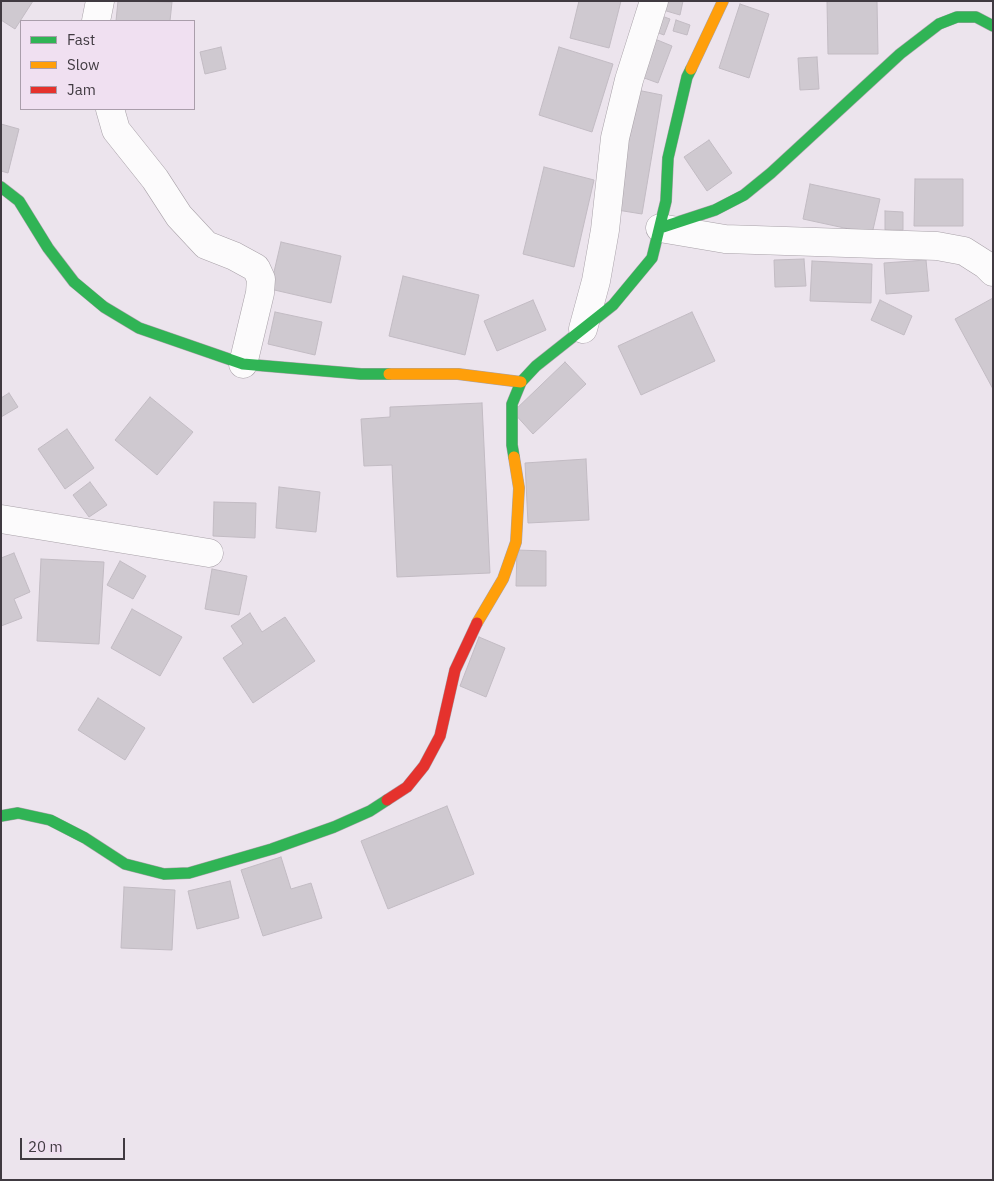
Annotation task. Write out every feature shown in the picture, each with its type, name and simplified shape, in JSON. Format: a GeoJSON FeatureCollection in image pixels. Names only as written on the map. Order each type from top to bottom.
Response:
{"type":"FeatureCollection","features":[{"type":"Feature","properties":{"kind":"street"},"geometry":{"type":"LineString","coordinates":[[96,20],[100,1]]}},
{"type":"Feature","properties":{"kind":"street"},"geometry":{"type":"LineString","coordinates":[[583,329],[596,281],[605,230],[615,138],[629,80],[654,1]]}},
{"type":"Feature","properties":{"kind":"street"},"geometry":{"type":"LineString","coordinates":[[1,816],[18,813],[50,820],[85,838],[125,864],[164,874],[189,873],[272,849],[334,827],[370,810],[407,787],[424,766],[440,736],[455,670],[476,625],[504,579],[516,542],[519,488],[512,445],[512,404],[521,382],[536,366],[613,305],[652,258],[666,201],[668,158],[687,77],[723,1]]}},
{"type":"Feature","properties":{"kind":"street"},"geometry":{"type":"LineString","coordinates":[[660,228],[715,210],[744,195],[771,173],[900,54],[940,24],[957,17],[976,17],[993,26]]}},
{"type":"Feature","properties":{"kind":"street"},"geometry":{"type":"LineString","coordinates":[[110,110],[116,130],[154,178],[179,216],[206,244],[256,268],[261,279],[260,293],[243,364]]}},
{"type":"Feature","properties":{"kind":"street"},"geometry":{"type":"LineString","coordinates":[[1,187],[19,200],[48,248],[74,282],[104,307],[138,328],[243,364],[360,374],[458,374],[521,382]]}},
{"type":"Feature","properties":{"kind":"street"},"geometry":{"type":"LineString","coordinates":[[660,228],[725,239],[937,246],[964,251],[986,265],[993,272]]}},
{"type":"Feature","properties":{"kind":"street"},"geometry":{"type":"LineString","coordinates":[[1,519],[209,553]]}},
{"type":"Feature","properties":{"kind":"building"},"geometry":{"type":"Polygon","coordinates":[[[1,1],[33,1],[15,29],[1,20],[1,1]]]}},
{"type":"Feature","properties":{"kind":"building"},"geometry":{"type":"Polygon","coordinates":[[[118,1],[172,2],[170,20],[116,20],[118,1]]]}},
{"type":"Feature","properties":{"kind":"building"},"geometry":{"type":"Polygon","coordinates":[[[579,1],[621,1],[609,48],[570,38],[579,1]]]}},
{"type":"Feature","properties":{"kind":"building"},"geometry":{"type":"Polygon","coordinates":[[[666,1],[683,1],[680,15],[663,10],[666,1]]]}},
{"type":"Feature","properties":{"kind":"building"},"geometry":{"type":"Polygon","coordinates":[[[827,1],[877,1],[878,54],[828,54],[827,1]]]}},
{"type":"Feature","properties":{"kind":"building"},"geometry":{"type":"Polygon","coordinates":[[[740,4],[769,14],[749,78],[719,68],[740,4]]]}},
{"type":"Feature","properties":{"kind":"building"},"geometry":{"type":"Polygon","coordinates":[[[659,15],[670,19],[664,35],[653,31],[659,15]]]}},
{"type":"Feature","properties":{"kind":"building"},"geometry":{"type":"Polygon","coordinates":[[[676,20],[690,25],[687,35],[673,31],[676,20]]]}},
{"type":"Feature","properties":{"kind":"building"},"geometry":{"type":"Polygon","coordinates":[[[650,37],[672,46],[658,83],[636,75],[650,37]]]}},
{"type":"Feature","properties":{"kind":"building"},"geometry":{"type":"Polygon","coordinates":[[[221,47],[226,69],[205,74],[200,52],[221,47]]]}},
{"type":"Feature","properties":{"kind":"building"},"geometry":{"type":"Polygon","coordinates":[[[559,47],[613,64],[592,132],[539,115],[559,47]]]}},
{"type":"Feature","properties":{"kind":"building"},"geometry":{"type":"Polygon","coordinates":[[[817,57],[819,89],[800,90],[798,58],[817,57]]]}},
{"type":"Feature","properties":{"kind":"building"},"geometry":{"type":"Polygon","coordinates":[[[632,89],[662,95],[642,214],[611,209],[632,89]]]}},
{"type":"Feature","properties":{"kind":"building"},"geometry":{"type":"Polygon","coordinates":[[[1,124],[19,129],[8,173],[1,171],[1,124]]]}},
{"type":"Feature","properties":{"kind":"building"},"geometry":{"type":"Polygon","coordinates":[[[709,140],[732,173],[707,191],[684,157],[709,140]]]}},
{"type":"Feature","properties":{"kind":"building"},"geometry":{"type":"Polygon","coordinates":[[[544,167],[594,180],[574,267],[523,254],[544,167]]]}},
{"type":"Feature","properties":{"kind":"building"},"geometry":{"type":"Polygon","coordinates":[[[915,179],[963,179],[963,226],[914,226],[915,179]]]}},
{"type":"Feature","properties":{"kind":"building"},"geometry":{"type":"Polygon","coordinates":[[[810,184],[880,199],[872,234],[803,219],[810,184]]]}},
{"type":"Feature","properties":{"kind":"building"},"geometry":{"type":"Polygon","coordinates":[[[885,211],[903,212],[903,230],[885,230],[885,211]]]}},
{"type":"Feature","properties":{"kind":"building"},"geometry":{"type":"Polygon","coordinates":[[[281,242],[341,256],[331,303],[270,289],[281,242]]]}},
{"type":"Feature","properties":{"kind":"building"},"geometry":{"type":"Polygon","coordinates":[[[804,259],[806,286],[775,287],[774,260],[804,259]]]}},
{"type":"Feature","properties":{"kind":"building"},"geometry":{"type":"Polygon","coordinates":[[[926,260],[929,291],[886,294],[884,263],[926,260]]]}},
{"type":"Feature","properties":{"kind":"building"},"geometry":{"type":"Polygon","coordinates":[[[812,261],[872,264],[871,303],[810,301],[812,261]]]}},
{"type":"Feature","properties":{"kind":"building"},"geometry":{"type":"Polygon","coordinates":[[[403,276],[479,295],[465,355],[389,336],[403,276]]]}},
{"type":"Feature","properties":{"kind":"building"},"geometry":{"type":"Polygon","coordinates":[[[993,298],[993,389],[955,319],[993,298]]]}},
{"type":"Feature","properties":{"kind":"building"},"geometry":{"type":"Polygon","coordinates":[[[533,300],[546,330],[497,351],[484,321],[533,300]]]}},
{"type":"Feature","properties":{"kind":"building"},"geometry":{"type":"Polygon","coordinates":[[[880,300],[912,316],[904,335],[871,320],[880,300]]]}},
{"type":"Feature","properties":{"kind":"building"},"geometry":{"type":"Polygon","coordinates":[[[275,312],[322,322],[315,355],[268,344],[275,312]]]}},
{"type":"Feature","properties":{"kind":"building"},"geometry":{"type":"Polygon","coordinates":[[[692,312],[715,361],[641,395],[618,346],[692,312]]]}},
{"type":"Feature","properties":{"kind":"building"},"geometry":{"type":"Polygon","coordinates":[[[565,362],[586,384],[533,434],[513,412],[565,362]]]}},
{"type":"Feature","properties":{"kind":"building"},"geometry":{"type":"Polygon","coordinates":[[[9,393],[18,407],[1,417],[1,398],[9,393]]]}},
{"type":"Feature","properties":{"kind":"building"},"geometry":{"type":"Polygon","coordinates":[[[150,397],[193,432],[157,475],[115,440],[150,397]]]}},
{"type":"Feature","properties":{"kind":"building"},"geometry":{"type":"Polygon","coordinates":[[[482,403],[490,573],[397,577],[392,465],[364,466],[361,419],[390,417],[390,407],[482,403]]]}},
{"type":"Feature","properties":{"kind":"building"},"geometry":{"type":"Polygon","coordinates":[[[67,429],[94,468],[65,489],[38,449],[67,429]]]}},
{"type":"Feature","properties":{"kind":"building"},"geometry":{"type":"Polygon","coordinates":[[[586,459],[589,520],[528,523],[525,463],[586,459]]]}},
{"type":"Feature","properties":{"kind":"building"},"geometry":{"type":"Polygon","coordinates":[[[90,482],[107,505],[89,517],[73,495],[90,482]]]}},
{"type":"Feature","properties":{"kind":"building"},"geometry":{"type":"Polygon","coordinates":[[[279,487],[320,492],[316,532],[276,528],[279,487]]]}},
{"type":"Feature","properties":{"kind":"building"},"geometry":{"type":"Polygon","coordinates":[[[214,502],[256,503],[255,538],[213,536],[214,502]]]}},
{"type":"Feature","properties":{"kind":"building"},"geometry":{"type":"Polygon","coordinates":[[[517,550],[546,551],[546,586],[516,586],[517,550]]]}},
{"type":"Feature","properties":{"kind":"building"},"geometry":{"type":"Polygon","coordinates":[[[14,553],[30,592],[14,599],[22,618],[1,626],[1,558],[14,553]]]}},
{"type":"Feature","properties":{"kind":"building"},"geometry":{"type":"Polygon","coordinates":[[[41,559],[104,562],[99,644],[37,641],[41,559]]]}},
{"type":"Feature","properties":{"kind":"building"},"geometry":{"type":"Polygon","coordinates":[[[120,561],[146,576],[133,599],[107,585],[120,561]]]}},
{"type":"Feature","properties":{"kind":"building"},"geometry":{"type":"Polygon","coordinates":[[[212,569],[247,576],[239,615],[205,609],[212,569]]]}},
{"type":"Feature","properties":{"kind":"building"},"geometry":{"type":"Polygon","coordinates":[[[132,609],[182,637],[160,676],[111,648],[132,609]]]}},
{"type":"Feature","properties":{"kind":"building"},"geometry":{"type":"Polygon","coordinates":[[[250,613],[262,632],[285,617],[315,661],[253,703],[223,658],[243,644],[231,626],[250,613]]]}},
{"type":"Feature","properties":{"kind":"building"},"geometry":{"type":"Polygon","coordinates":[[[479,637],[505,648],[486,697],[460,686],[479,637]]]}},
{"type":"Feature","properties":{"kind":"building"},"geometry":{"type":"Polygon","coordinates":[[[98,698],[145,728],[125,760],[78,730],[98,698]]]}},
{"type":"Feature","properties":{"kind":"building"},"geometry":{"type":"Polygon","coordinates":[[[447,806],[474,874],[388,909],[361,841],[447,806]]]}},
{"type":"Feature","properties":{"kind":"building"},"geometry":{"type":"Polygon","coordinates":[[[281,857],[291,889],[311,883],[322,918],[263,936],[241,870],[281,857]]]}},
{"type":"Feature","properties":{"kind":"building"},"geometry":{"type":"Polygon","coordinates":[[[230,881],[239,918],[197,929],[188,891],[230,881]]]}},
{"type":"Feature","properties":{"kind":"building"},"geometry":{"type":"Polygon","coordinates":[[[124,887],[175,890],[172,950],[121,948],[124,887]]]}},
{"type":"Feature","properties":{"kind":"traffic: fast"},"geometry":{"type":"LineString","coordinates":[[660,228],[715,210],[744,195],[771,173],[900,54],[939,24],[957,17],[976,17],[993,26]]}},
{"type":"Feature","properties":{"kind":"traffic: fast"},"geometry":{"type":"LineString","coordinates":[[514,457],[512,445],[512,404],[521,382],[536,366],[613,305],[652,258],[666,201],[668,158],[687,77],[691,69]]}},
{"type":"Feature","properties":{"kind":"traffic: fast"},"geometry":{"type":"LineString","coordinates":[[1,187],[19,201],[48,248],[74,282],[104,307],[139,328],[243,364],[361,374],[389,374]]}},
{"type":"Feature","properties":{"kind":"traffic: fast"},"geometry":{"type":"LineString","coordinates":[[1,816],[18,813],[50,820],[85,838],[125,864],[164,874],[189,873],[272,849],[334,827],[370,811],[387,800]]}},
{"type":"Feature","properties":{"kind":"traffic: slow"},"geometry":{"type":"LineString","coordinates":[[691,69],[723,1]]}},
{"type":"Feature","properties":{"kind":"traffic: slow"},"geometry":{"type":"LineString","coordinates":[[389,374],[458,374],[521,382]]}},
{"type":"Feature","properties":{"kind":"traffic: slow"},"geometry":{"type":"LineString","coordinates":[[477,623],[503,579],[516,542],[519,488],[514,457]]}},
{"type":"Feature","properties":{"kind":"traffic: jam"},"geometry":{"type":"LineString","coordinates":[[387,800],[407,787],[424,766],[440,736],[455,670],[477,623]]}}]}
